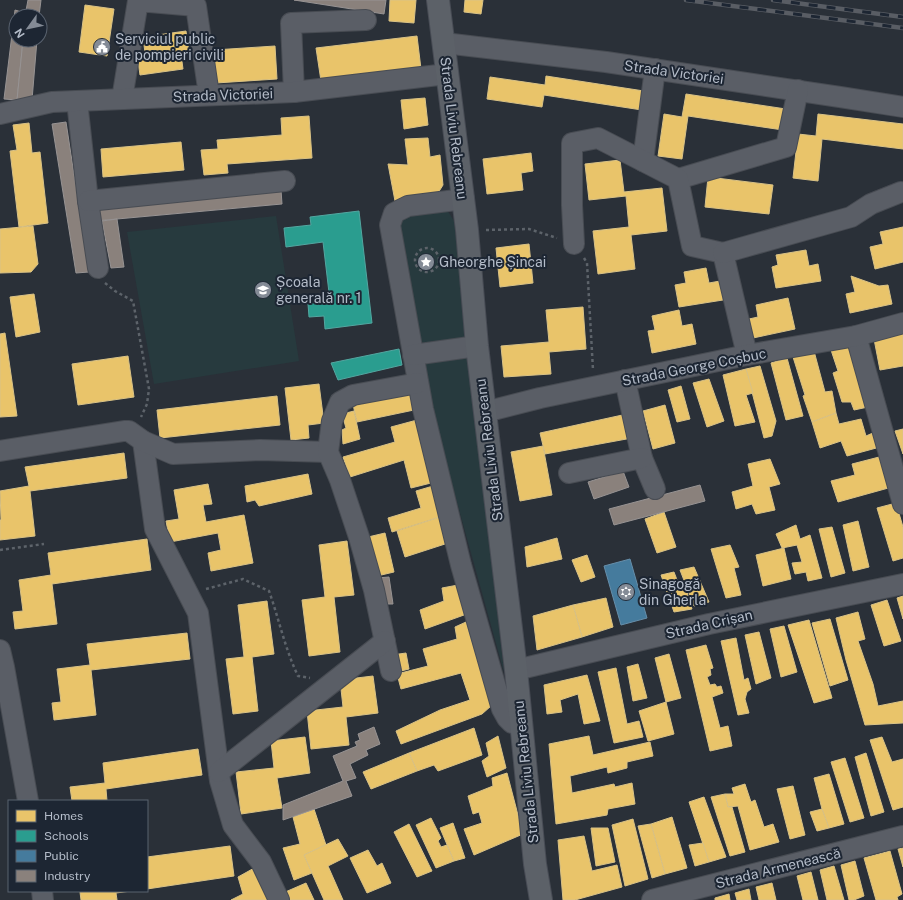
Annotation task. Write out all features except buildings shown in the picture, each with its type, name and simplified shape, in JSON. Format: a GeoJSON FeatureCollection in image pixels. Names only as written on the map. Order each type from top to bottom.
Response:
{"type":"FeatureCollection","features":[{"type":"Feature","properties":{"kind":"main road","name":"Strada Liviu Rebreanu"},"geometry":{"type":"LineString","coordinates":[[438,0],[464,199],[477,346],[516,670],[538,899]]}},
{"type":"Feature","properties":{"kind":"street"},"geometry":{"type":"LineString","coordinates":[[122,99],[138,1],[196,6],[209,95]]}},
{"type":"Feature","properties":{"kind":"street"},"geometry":{"type":"LineString","coordinates":[[294,92],[291,23],[366,20]]}},
{"type":"Feature","properties":{"kind":"street","name":"Strada Victoriei"},"geometry":{"type":"LineString","coordinates":[[444,43],[606,62],[903,107]]}},
{"type":"Feature","properties":{"kind":"street"},"geometry":{"type":"LineString","coordinates":[[643,161],[655,69]]}},
{"type":"Feature","properties":{"kind":"street","name":"Strada Victoriei"},"geometry":{"type":"LineString","coordinates":[[0,114],[52,102],[294,92],[447,74]]}},
{"type":"Feature","properties":{"kind":"street"},"geometry":{"type":"LineString","coordinates":[[574,244],[572,205],[572,143],[598,138],[678,179],[786,147],[798,90]]}},
{"type":"Feature","properties":{"kind":"street"},"geometry":{"type":"LineString","coordinates":[[77,101],[88,201],[98,268]]}},
{"type":"Feature","properties":{"kind":"street"},"geometry":{"type":"LineString","coordinates":[[678,179],[692,246],[723,253],[851,217],[871,204],[901,192]]}},
{"type":"Feature","properties":{"kind":"street"},"geometry":{"type":"LineString","coordinates":[[88,201],[285,181]]}},
{"type":"Feature","properties":{"kind":"street"},"geometry":{"type":"LineString","coordinates":[[464,199],[408,206],[394,213],[390,225],[423,409],[462,564],[502,709],[512,724],[521,723]]}},
{"type":"Feature","properties":{"kind":"street"},"geometry":{"type":"LineString","coordinates":[[723,253],[747,355]]}},
{"type":"Feature","properties":{"kind":"street","name":"Strada George Coșbuc"},"geometry":{"type":"LineString","coordinates":[[485,412],[540,398],[747,355],[856,336],[903,323]]}},
{"type":"Feature","properties":{"kind":"street"},"geometry":{"type":"LineString","coordinates":[[856,336],[903,504]]}},
{"type":"Feature","properties":{"kind":"street"},"geometry":{"type":"LineString","coordinates":[[413,355],[477,346]]}},
{"type":"Feature","properties":{"kind":"street"},"geometry":{"type":"LineString","coordinates":[[625,380],[642,458],[655,489]]}},
{"type":"Feature","properties":{"kind":"street"},"geometry":{"type":"LineString","coordinates":[[392,672],[374,590],[360,537],[340,480],[328,452],[332,421],[340,402],[352,395],[418,383]]}},
{"type":"Feature","properties":{"kind":"street"},"geometry":{"type":"LineString","coordinates":[[0,451],[124,430],[173,454],[260,450],[328,452]]}},
{"type":"Feature","properties":{"kind":"street"},"geometry":{"type":"LineString","coordinates":[[137,437],[155,529],[198,613],[220,781],[233,825],[261,862],[279,900]]}},
{"type":"Feature","properties":{"kind":"street"},"geometry":{"type":"LineString","coordinates":[[569,473],[642,458]]}},
{"type":"Feature","properties":{"kind":"street","name":"Strada Crișan"},"geometry":{"type":"LineString","coordinates":[[516,670],[709,624],[903,584]]}},
{"type":"Feature","properties":{"kind":"street"},"geometry":{"type":"LineString","coordinates":[[219,772],[385,641]]}},
{"type":"Feature","properties":{"kind":"street"},"geometry":{"type":"LineString","coordinates":[[0,650],[28,800]]}},
{"type":"Feature","properties":{"kind":"street","name":"Strada Armenească"},"geometry":{"type":"LineString","coordinates":[[652,900],[903,836]]}},
{"type":"Feature","properties":{"kind":"path"},"geometry":{"type":"LineString","coordinates":[[467,230],[529,229],[574,244],[587,263],[594,387]]}},
{"type":"Feature","properties":{"kind":"path"},"geometry":{"type":"LineString","coordinates":[[428,248],[436,252],[439,262],[436,269],[428,273],[421,271],[418,268],[415,257],[420,250],[428,248]]}},
{"type":"Feature","properties":{"kind":"path"},"geometry":{"type":"LineString","coordinates":[[98,268],[103,280],[115,291],[133,301],[149,389],[147,404],[137,437]]}},
{"type":"Feature","properties":{"kind":"path"},"geometry":{"type":"LineString","coordinates":[[0,550],[44,544]]}},
{"type":"Feature","properties":{"kind":"path"},"geometry":{"type":"LineString","coordinates":[[188,594],[243,579],[269,591],[288,655],[298,676],[314,678],[325,688]]}},
{"type":"Feature","properties":{"kind":"green space"},"geometry":{"type":"Polygon","coordinates":[[[447,210],[454,221],[504,672],[432,412],[397,225],[404,214],[447,210]]]}},
{"type":"Feature","properties":{"kind":"green space"},"geometry":{"type":"Polygon","coordinates":[[[276,216],[299,361],[154,384],[127,232],[276,216]]]}},
{"type":"Feature","properties":{"kind":"railway"},"geometry":{"type":"LineString","coordinates":[[686,0],[903,28]]}},
{"type":"Feature","properties":{"kind":"railway"},"geometry":{"type":"LineString","coordinates":[[773,0],[903,17]]}},
{"type":"Feature","properties":{"kind":"place","name":"Serviciul public de pompieri civili"},"geometry":{"type":"Point","coordinates":[102,47]}},
{"type":"Feature","properties":{"kind":"place","name":"Gheorghe Șincai"},"geometry":{"type":"Point","coordinates":[426,262]}},
{"type":"Feature","properties":{"kind":"place","name":"Școala generală nr. 1"},"geometry":{"type":"Point","coordinates":[263,290]}},
{"type":"Feature","properties":{"kind":"place","name":"Sinagogă din Gherla"},"geometry":{"type":"Point","coordinates":[626,592]}}]}
